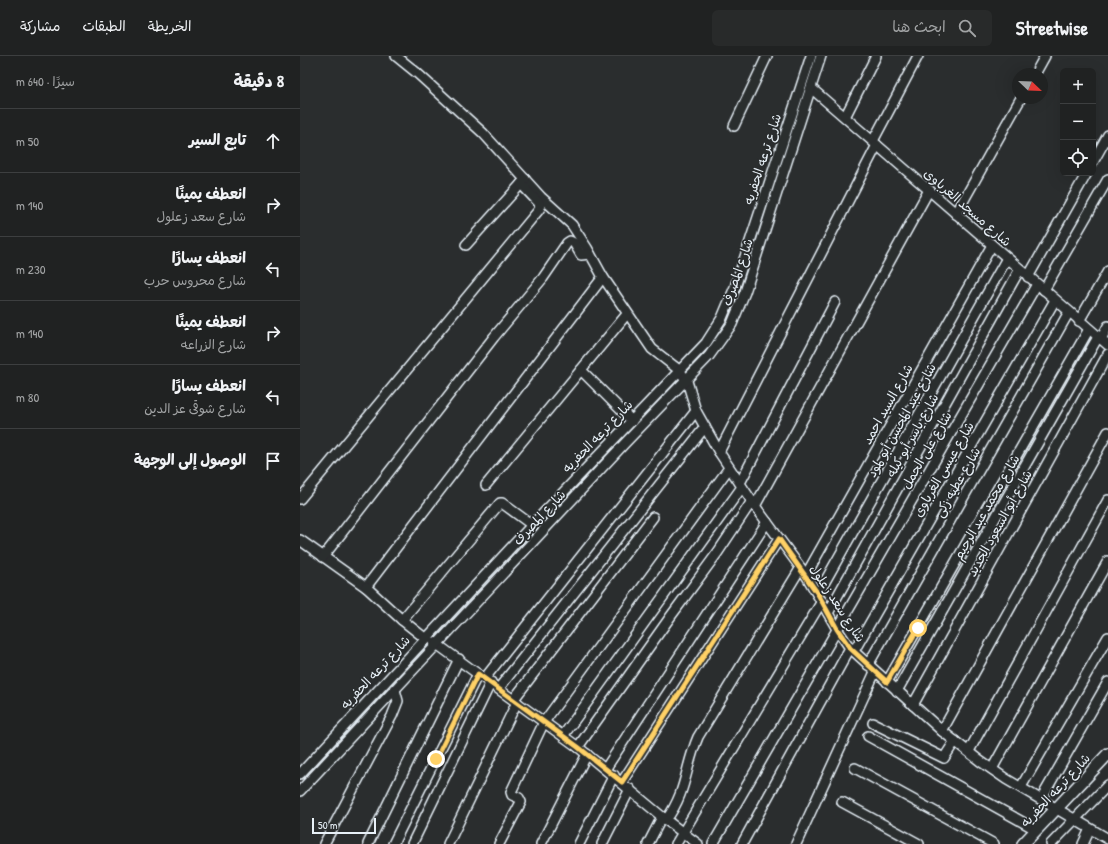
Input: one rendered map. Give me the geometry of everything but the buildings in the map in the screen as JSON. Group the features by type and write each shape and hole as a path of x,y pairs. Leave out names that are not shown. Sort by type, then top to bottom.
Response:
{"street":[{"path":"300,499 540,208 539,203 523,181 482,133 417,73 396,56"},
{"path":"734,126 767,56"},
{"name":"شارع ترعه الحفريه","path":"300,774 532,525 706,343 730,301 811,56"},
{"name":"شارع المصرف","path":"300,791 438,645 625,443 687,381 722,340 738,310 821,56"},
{"path":"845,117 876,56"},
{"path":"719,452 918,56"},
{"path":"1038,68 1045,56"},
{"name":"شارع مسجد الغرباوى","path":"811,88 1102,340"},
{"path":"956,214 1018,104"},
{"path":"1096,157 1108,135"},
{"path":"1028,277 1085,176"},
{"name":"شارع على الجمل","path":"714,844 837,629 1040,287 1108,179"},
{"path":"466,245 523,181"},
{"name":"شارع سعد زعلول","path":"523,181 572,225 603,277 652,349 679,370 687,381 696,411 719,452 820,597 837,629 852,649 942,731 969,752 992,769 1058,808 1090,829 1102,839"},
{"path":"578,747 671,616 754,503 929,190"},
{"path":"323,556 489,343 543,278 567,243 570,241 574,242 581,255 590,254"},
{"name":"شارع السيد احمد","path":"648,844 664,818 681,795 691,756 698,737 803,572 992,245"},
{"name":"شارع عبد المحسن أبو لمود","path":"676,844 820,597 1007,258"},
{"name":"شارع ياسر أبو كيله","path":"828,613 1020,270"},
{"path":"1079,321 1108,271"},
{"path":"366,587 603,277"},
{"name":"شارع عيسى الغرباوى","path":"742,844 852,649 1055,300"},
{"path":"563,736 741,485 835,302"},
{"name":"شارع عطيه زكى","path":"796,844 872,668 1069,312"},
{"path":"486,485 628,314"},
{"name":"شارع محمد عبد الرحيم","path":"897,691 1102,340 1108,326"},
{"path":"887,682 1089,329"},
{"name":"شارع أبو السعود الجديد","path":"913,705 1108,354"},
{"path":"581,370 632,421"},
{"path":"393,844 485,678 696,411"},
{"path":"499,688 705,427"},
{"path":"942,731 1108,432"},
{"path":"499,844 520,802 519,798 512,795 511,792 544,722 729,468"},
{"path":"969,752 1108,500"},
{"path":"402,620 500,503 532,525"},
{"path":"448,844 516,700 653,517"},
{"path":"606,768 767,522"},
{"path":"622,782 779,539"},
{"path":"300,540 366,587 402,620 426,638 516,700 606,768 682,833 698,844"},
{"path":"992,769 1108,561"},
{"path":"1021,787 1108,637"},
{"path":"368,844 459,660"},
{"path":"412,844 485,678"},
{"path":"1041,799 1108,682"},
{"path":"324,844 392,716 398,701 395,690"},
{"path":"873,723 944,758 955,741"},
{"path":"868,736 1037,830"},
{"path":"541,844 586,754"},
{"name":"شارع ترعه الحفريه","path":"1023,844 1108,754"},
{"path":"855,768 994,844"},
{"path":"579,844 614,776"},
{"path":"1051,844 1108,785"},
{"path":"602,844 630,789"},
{"path":"842,802 918,844"},
{"path":"1083,844 1090,829"}],"route":[{"path":"436,759 478,674 606,768 622,782 779,539 818,594 837,629 850,648 887,682 918,628"}]}
